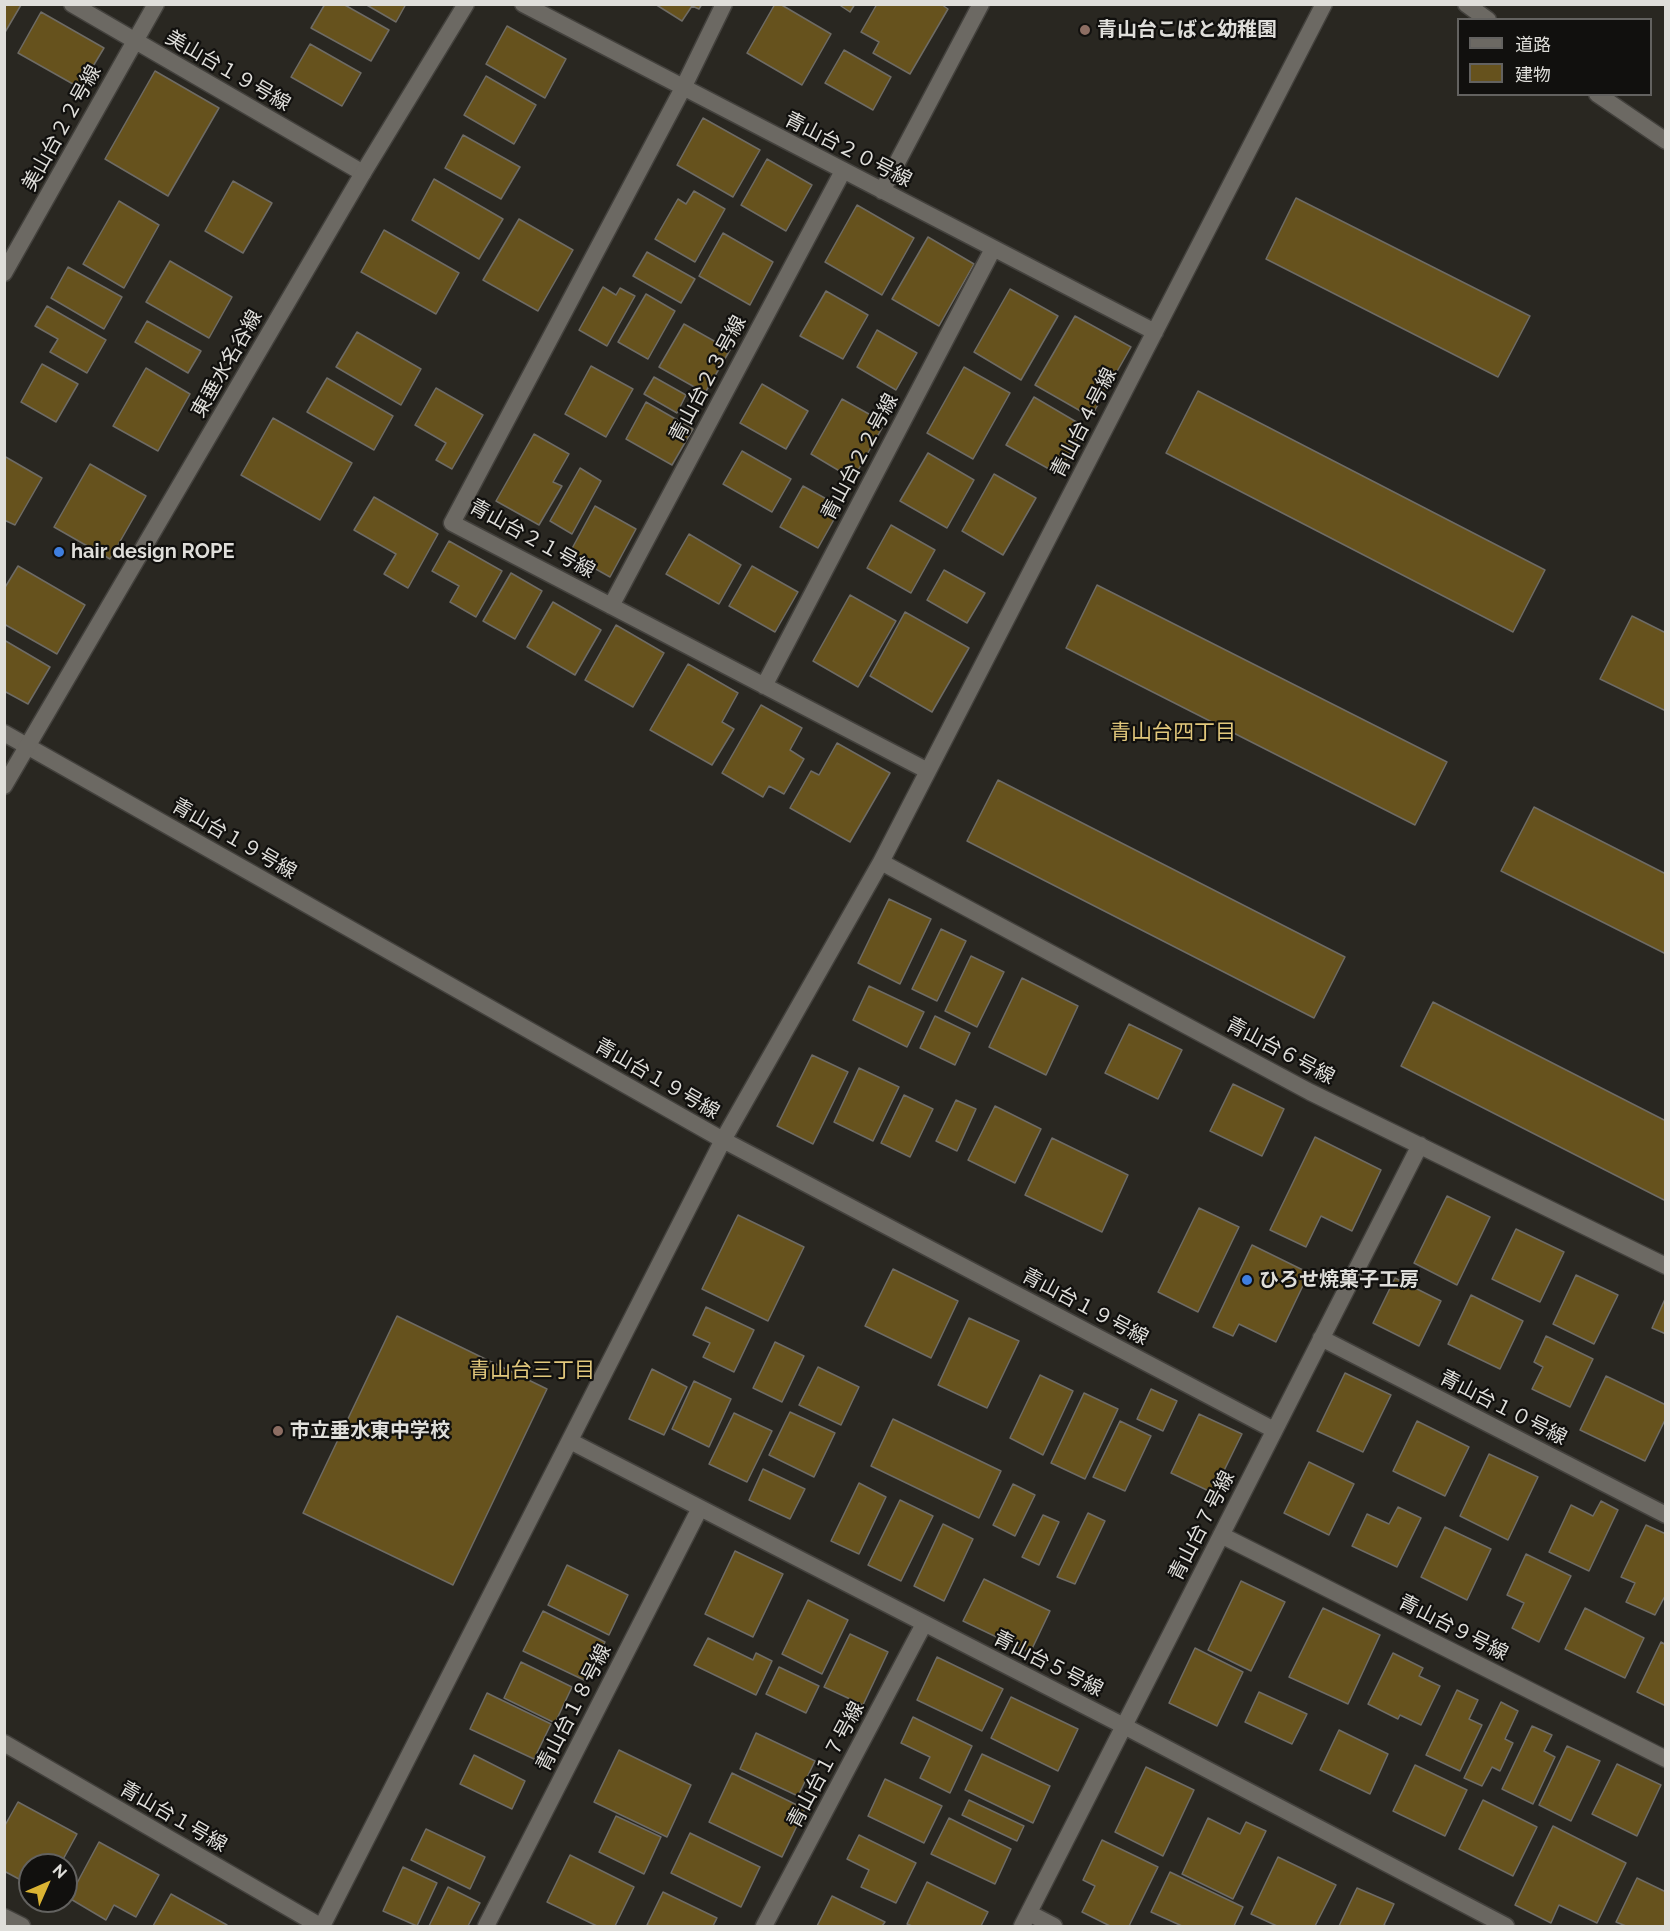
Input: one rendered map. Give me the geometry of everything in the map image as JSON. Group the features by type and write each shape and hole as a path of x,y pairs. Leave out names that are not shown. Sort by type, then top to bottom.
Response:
{"street":[{"name":"美山台１９号線","path":"72,4 363,173"},
{"name":"美山台２２号線","path":"4,273 156,4"},
{"name":"東垂水名谷線","path":"4,786 363,173 466,4"},
{"name":"青山台２０号線","path":"523,4 1155,332"},
{"path":"683,88 724,4"},
{"path":"882,192 981,4"},
{"name":"青山台４号線","path":"321,1926 723,1140 881,861 1324,4"},
{"path":"1466,4 1485,18"},
{"name":"青山台２１号線","path":"683,88 452,523 928,771"},
{"path":"1600,96 1665,141"},
{"name":"青山台２３号線","path":"611,606 843,171"},
{"name":"青山台２２号線","path":"764,686 993,249"},
{"name":"青山台１９号線","path":"4,733 723,1140 1274,1430"},
{"name":"青山台６号線","path":"881,861 1311,1092 1665,1266"},
{"name":"青山台７号線","path":"1026,1920 1420,1145"},
{"name":"青山台１０号線","path":"1321,1338 1665,1515"},
{"name":"青山台５号線","path":"570,1441 1124,1726 1506,1926"},
{"name":"青山台１８号線","path":"486,1926 700,1508"},
{"name":"青山台９号線","path":"1221,1535 1665,1759"},
{"name":"青山台１７号線","path":"764,1926 924,1624"},
{"name":"青山台１号線","path":"4,1743 321,1926"},
{"path":"4,1917 22,1926"},
{"path":"1026,1920 1054,1926"}],"building":[{"path":"4,4 21,5 4,34"},
{"path":"325,4 343,4 389,30 371,61 311,28"},
{"path":"365,4 406,4 396,22"},
{"path":"655,4 702,4 699,9 692,6 682,21"},
{"path":"775,4 780,4 831,34 802,85 747,53"},
{"path":"838,4 855,4 850,12"},
{"path":"877,4 941,4 948,9 910,74 873,53 879,42 861,32"},
{"path":"41,12 104,48 80,88 18,53"},
{"path":"507,26 566,59 545,98 486,64"},
{"path":"310,44 361,73 342,106 291,77"},
{"path":"844,50 891,77 873,110 825,83"},
{"path":"155,71 219,108 168,196 105,159"},
{"path":"486,76 536,105 514,144 464,115"},
{"path":"703,118 760,150 733,197 677,165"},
{"path":"463,135 520,167 501,199 445,168"},
{"path":"767,159 812,185 786,231 741,205"},
{"path":"434,179 503,219 479,259 412,220"},
{"path":"233,181 272,203 243,253 205,231"},
{"path":"694,191 725,209 695,262 655,239 678,199 686,204"},
{"path":"1296,198 1530,316 1498,377 1266,259"},
{"path":"119,201 159,225 124,288 83,264"},
{"path":"857,205 914,238 882,295 825,262"},
{"path":"519,219 573,250 538,311 483,280"},
{"path":"384,230 459,273 436,314 361,272"},
{"path":"723,233 773,262 750,305 699,276"},
{"path":"928,237 974,264 939,326 892,299"},
{"path":"647,252 695,279 681,303 633,276"},
{"path":"170,261 232,297 209,338 146,302"},
{"path":"68,267 122,297 104,329 51,298"},
{"path":"603,287 616,295 620,288 635,296 607,346 579,330"},
{"path":"1010,289 1058,316 1021,380 974,352"},
{"path":"826,291 868,315 843,359 800,336"},
{"path":"646,294 675,311 648,359 618,342"},
{"path":"47,306 106,340 87,373 50,352 58,339 35,326"},
{"path":"1075,316 1131,347 1091,417 1035,385"},
{"path":"147,321 201,351 188,373 135,342"},
{"path":"684,324 730,350 705,393 659,367"},
{"path":"877,330 917,353 896,390 857,367"},
{"path":"357,332 421,369 401,405 336,367"},
{"path":"42,364 78,384 56,422 21,402"},
{"path":"591,366 633,389 606,437 565,414"},
{"path":"964,367 1010,393 973,459 927,433"},
{"path":"146,368 190,394 158,451 113,426"},
{"path":"654,377 686,395 677,413 644,394"},
{"path":"327,378 393,416 374,450 307,412"},
{"path":"762,384 808,411 786,449 740,423"},
{"path":"436,388 483,415 452,469 436,460 446,443 415,425"},
{"path":"1198,391 1545,570 1513,632 1166,453"},
{"path":"1034,397 1085,427 1058,474 1006,445"},
{"path":"842,399 885,423 853,479 811,454"},
{"path":"646,402 693,429 672,465 626,439"},
{"path":"273,418 352,463 320,520 241,475"},
{"path":"534,434 569,454 553,482 562,486 539,525 496,501"},
{"path":"742,451 791,479 772,512 723,484"},
{"path":"928,453 974,480 947,528 900,501"},
{"path":"4,456 42,478 15,525 4,520"},
{"path":"90,464 146,496 110,559 54,527"},
{"path":"580,468 601,481 572,534 550,521"},
{"path":"994,474 1036,498 1003,555 962,531"},
{"path":"803,486 841,507 818,548 780,527"},
{"path":"374,497 438,534 408,588 384,574 396,554 354,530"},
{"path":"595,506 636,529 610,577 569,554"},
{"path":"891,525 935,550 911,593 867,568"},
{"path":"689,534 741,565 719,604 666,574"},
{"path":"449,541 502,571 476,617 450,602 459,586 432,571"},
{"path":"18,566 85,605 57,654 4,624 4,589"},
{"path":"752,566 798,592 775,632 729,606"},
{"path":"944,570 985,593 967,623 927,600"},
{"path":"511,573 542,591 515,639 483,621"},
{"path":"1097,585 1447,762 1415,825 1066,648"},
{"path":"850,595 896,621 858,687 813,661"},
{"path":"553,602 601,630 575,675 527,647"},
{"path":"905,612 969,648 932,712 870,676"},
{"path":"1632,616 1666,633 1666,711 1600,679"},
{"path":"616,625 664,653 633,707 585,680"},
{"path":"4,640 50,667 28,704 4,691"},
{"path":"688,664 738,693 722,722 734,729 712,765 650,730"},
{"path":"761,705 802,728 790,750 804,759 784,794 769,786 763,797 722,773"},
{"path":"837,743 890,773 850,842 790,808 811,771 819,775"},
{"path":"998,780 1345,957 1314,1018 967,841"},
{"path":"1534,807 1666,874 1666,954 1501,871"},
{"path":"889,899 931,919 900,984 858,963"},
{"path":"941,929 966,941 937,1001 912,989"},
{"path":"971,956 1004,972 977,1027 945,1011"},
{"path":"1022,978 1078,1006 1046,1075 989,1047"},
{"path":"869,986 924,1012 907,1047 853,1020"},
{"path":"1433,1002 1666,1121 1666,1201 1401,1066"},
{"path":"935,1016 970,1033 955,1065 920,1048"},
{"path":"1129,1024 1182,1050 1158,1099 1105,1073"},
{"path":"812,1055 848,1072 813,1144 777,1126"},
{"path":"859,1068 899,1087 873,1141 834,1122"},
{"path":"1233,1084 1284,1109 1262,1156 1210,1131"},
{"path":"904,1095 933,1109 910,1157 881,1143"},
{"path":"956,1100 976,1109 957,1151 936,1141"},
{"path":"995,1106 1041,1129 1015,1183 968,1160"},
{"path":"1315,1137 1381,1170 1352,1231 1321,1216 1306,1247 1270,1230"},
{"path":"1052,1138 1128,1175 1102,1232 1025,1195"},
{"path":"1447,1196 1490,1217 1457,1285 1414,1263"},
{"path":"1199,1208 1239,1227 1198,1312 1158,1292"},
{"path":"738,1215 804,1247 768,1321 702,1289"},
{"path":"1516,1229 1564,1252 1540,1302 1492,1279"},
{"path":"1252,1245 1309,1273 1276,1342 1239,1324 1233,1336 1213,1327"},
{"path":"893,1269 958,1301 931,1358 865,1326"},
{"path":"1576,1275 1618,1295 1594,1344 1553,1324"},
{"path":"1395,1278 1441,1301 1419,1346 1373,1323"},
{"path":"1471,1295 1523,1321 1500,1369 1448,1344"},
{"path":"1666,1299 1666,1334 1652,1328"},
{"path":"706,1307 754,1330 734,1372 703,1357 710,1343 693,1335"},
{"path":"397,1316 547,1389 453,1585 303,1513"},
{"path":"969,1318 1019,1341 987,1408 938,1385"},
{"path":"1546,1336 1593,1359 1570,1407 1532,1389 1543,1367 1534,1362"},
{"path":"775,1342 804,1356 782,1402 753,1388"},
{"path":"818,1367 859,1387 841,1425 799,1405"},
{"path":"652,1369 687,1387 664,1435 629,1419"},
{"path":"1345,1373 1391,1395 1363,1452 1317,1431"},
{"path":"1040,1375 1073,1391 1043,1455 1010,1438"},
{"path":"1606,1376 1666,1405 1666,1418 1645,1461 1580,1430"},
{"path":"694,1381 731,1399 709,1447 672,1429"},
{"path":"1151,1389 1177,1401 1163,1431 1137,1419"},
{"path":"1084,1393 1118,1409 1085,1479 1051,1463"},
{"path":"790,1412 835,1433 814,1477 769,1455"},
{"path":"734,1413 772,1431 747,1482 709,1464"},
{"path":"1199,1414 1242,1434 1213,1493 1171,1473"},
{"path":"893,1419 1001,1471 979,1518 871,1466"},
{"path":"1120,1421 1151,1436 1125,1491 1093,1477"},
{"path":"1417,1421 1469,1447 1445,1496 1393,1471"},
{"path":"1489,1454 1538,1477 1508,1540 1460,1516"},
{"path":"1309,1462 1354,1484 1329,1535 1284,1513"},
{"path":"763,1469 805,1489 790,1519 749,1500"},
{"path":"859,1483 886,1497 859,1554 831,1541"},
{"path":"1013,1484 1035,1495 1015,1536 993,1525"},
{"path":"900,1500 933,1516 901,1581 868,1565"},
{"path":"1601,1501 1618,1510 1589,1571 1549,1552 1571,1505 1593,1516"},
{"path":"1398,1507 1421,1518 1397,1567 1352,1546 1367,1514 1389,1524"},
{"path":"1088,1513 1105,1521 1075,1584 1057,1577"},
{"path":"1043,1515 1059,1522 1039,1565 1022,1557"},
{"path":"943,1524 973,1539 944,1601 914,1586"},
{"path":"1646,1525 1666,1534 1666,1594 1655,1615 1626,1602 1635,1583 1621,1577"},
{"path":"1445,1527 1491,1549 1467,1600 1421,1577"},
{"path":"735,1551 783,1574 753,1637 705,1614"},
{"path":"1526,1554 1571,1576 1539,1642 1512,1628 1524,1603 1507,1595"},
{"path":"567,1565 628,1595 609,1635 548,1605"},
{"path":"984,1579 1050,1611 1030,1653 963,1621"},
{"path":"1241,1581 1285,1602 1251,1671 1208,1650"},
{"path":"808,1600 848,1620 822,1674 782,1654"},
{"path":"1323,1608 1380,1635 1348,1704 1289,1677"},
{"path":"1585,1608 1644,1638 1625,1678 1565,1649"},
{"path":"543,1611 605,1642 586,1681 523,1651"},
{"path":"850,1634 888,1652 863,1705 824,1687"},
{"path":"708,1638 753,1660 756,1653 772,1661 756,1695 694,1665"},
{"path":"1661,1642 1666,1645 1666,1706 1637,1692"},
{"path":"1195,1648 1243,1672 1217,1726 1169,1703"},
{"path":"1393,1653 1423,1668 1419,1676 1440,1686 1421,1725 1400,1715 1398,1719 1368,1704"},
{"path":"937,1657 1003,1689 982,1731 917,1700"},
{"path":"521,1662 572,1687 555,1723 504,1698"},
{"path":"779,1667 819,1686 806,1713 766,1694"},
{"path":"1457,1690 1478,1700 1469,1719 1482,1725 1460,1771 1426,1755"},
{"path":"1259,1692 1307,1714 1292,1744 1245,1722"},
{"path":"487,1693 551,1724 534,1759 470,1729"},
{"path":"1011,1697 1078,1729 1058,1771 991,1738"},
{"path":"1501,1702 1518,1711 1505,1739 1513,1743 1500,1771 1492,1767 1482,1786 1464,1778"},
{"path":"913,1717 972,1746 950,1793 920,1778 930,1757 901,1743"},
{"path":"1532,1726 1552,1735 1544,1751 1555,1757 1533,1804 1502,1789"},
{"path":"1339,1730 1388,1754 1370,1794 1320,1770"},
{"path":"756,1733 815,1761 798,1796 740,1769"},
{"path":"1567,1746 1600,1761 1571,1821 1539,1805"},
{"path":"619,1750 691,1785 667,1837 594,1802"},
{"path":"982,1754 1050,1786 1033,1823 965,1790"},
{"path":"474,1755 525,1781 512,1809 460,1784"},
{"path":"1617,1764 1661,1785 1637,1836 1592,1814"},
{"path":"1415,1765 1467,1790 1445,1836 1393,1811"},
{"path":"1146,1767 1194,1790 1163,1856 1115,1832"},
{"path":"732,1773 805,1809 782,1857 709,1822"},
{"path":"885,1779 942,1806 924,1843 868,1816"},
{"path":"969,1800 1024,1826 1017,1841 962,1815"},
{"path":"1483,1800 1537,1827 1513,1876 1459,1849"},
{"path":"18,1802 77,1834 67,1853 18,1853 18,1879 4,1871 4,1827"},
{"path":"616,1816 661,1837 644,1874 599,1852"},
{"path":"949,1818 1011,1849 995,1884 931,1854"},
{"path":"1208,1818 1240,1834 1246,1822 1266,1831 1233,1899 1182,1874"},
{"path":"1553,1826 1626,1863 1597,1923 1559,1905 1551,1923 1515,1905"},
{"path":"426,1829 485,1857 470,1889 411,1860"},
{"path":"690,1833 760,1867 741,1907 671,1873"},
{"path":"859,1835 916,1863 896,1903 861,1887 869,1870 847,1859"},
{"path":"1102,1840 1158,1867 1129,1926 1110,1926 1082,1912 1095,1886 1083,1880"},
{"path":"99,1842 159,1875 136,1917 114,1905 106,1920 78,1903 78,1881"},
{"path":"570,1855 634,1887 615,1926 597,1926 547,1902"},
{"path":"1278,1857 1336,1885 1315,1926 1277,1926 1251,1914"},
{"path":"403,1867 437,1883 417,1926 383,1911"},
{"path":"1170,1872 1243,1907 1234,1926 1182,1926 1151,1912"},
{"path":"1637,1878 1666,1892 1666,1926 1626,1926 1616,1922"},
{"path":"927,1882 988,1912 981,1926 912,1926 907,1924"},
{"path":"448,1887 480,1903 468,1926 429,1926"},
{"path":"1357,1888 1394,1904 1384,1925 1387,1926 1339,1926"},
{"path":"663,1892 717,1918 713,1926 647,1925"},
{"path":"171,1894 227,1925 153,1926"},
{"path":"832,1896 885,1922 882,1926 817,1926"}],"place":[{"name":"青山台こばと幼稚園","path":"1085,30"},
{"name":"hair design ROPE","path":"59,552"},
{"name":"ひろせ焼菓子工房","path":"1247,1280"},
{"name":"市立垂水東中学校","path":"278,1431"}],"district":[{"name":"青山台四丁目","path":"1173,733"},
{"name":"青山台三丁目","path":"532,1371"}]}
